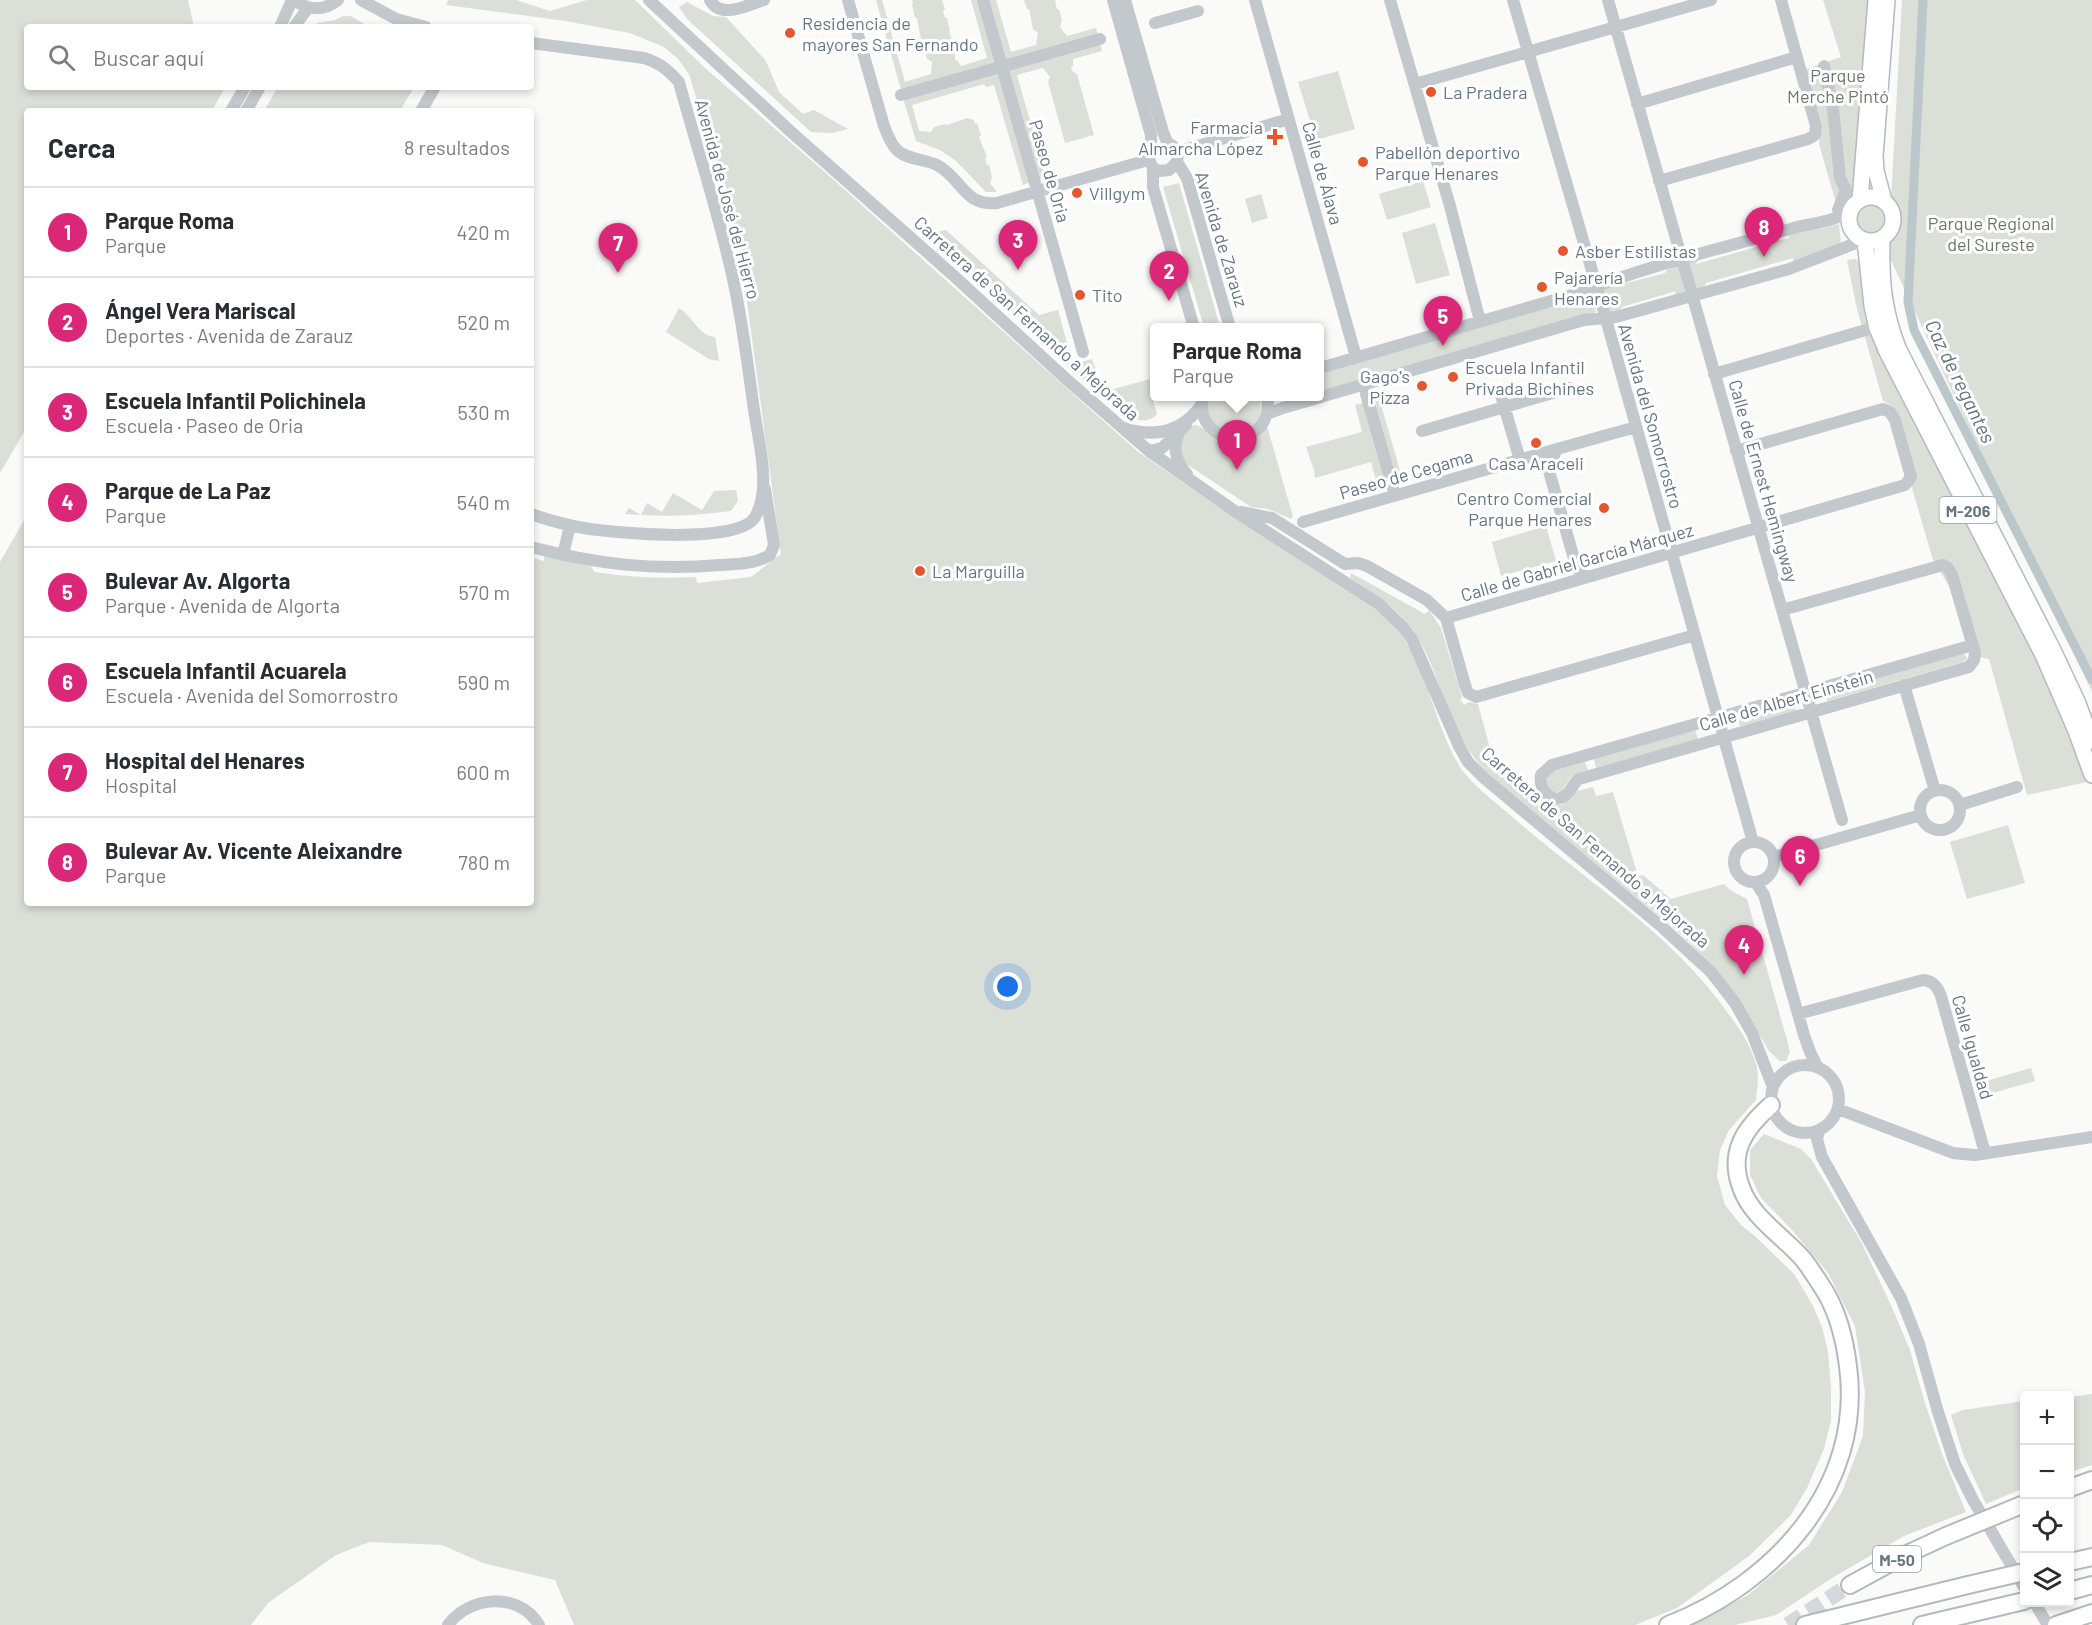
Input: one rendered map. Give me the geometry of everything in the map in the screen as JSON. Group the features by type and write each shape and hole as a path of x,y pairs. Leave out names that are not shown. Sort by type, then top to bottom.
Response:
{"highway":[{"path":"1668,1625 1722,1598 1767,1567 1797,1535 1819,1504 1831,1482 1846,1436 1850,1410 1850,1379 1845,1348 1827,1294 1803,1259 1748,1203 1736,1170 1737,1152 1744,1134 1757,1117 1771,1105"},
{"path":"2074,1487 2092,1480"},
{"name":"M-50","path":"1850,1585 1905,1555 2020,1506"},
{"path":"2074,1561 2092,1557"},
{"path":"1805,1625 2020,1573"},
{"path":"2074,1590 2092,1586"},
{"path":"1922,1625 2020,1602"},
{"path":"2056,1625 2092,1613"}],"main road":[{"name":"M-206","path":"1875,0 1849,219 1850,228 1864,240 1877,328 1886,350 2043,655 2076,731 2092,775"},
{"name":"M-206","path":"1887,0 1875,156 1876,171 1884,201 1889,205 1893,217 1890,230 1882,238 1883,300 1889,326 1898,348 2053,650 2077,701 2092,741"},
{"path":"1849,206 1869,196 1884,201"},
{"path":"1864,240 1873,241 1882,238"}],"street":[{"path":"281,24 293,0 308,8 323,8 338,0"},
{"path":"361,0 396,19 415,24"},
{"name":"Carretera de San Fernando a Mejorada","path":"650,0 790,131 1120,427 1199,486 1379,604 1392,615 1403,627 1419,653 1468,762 1492,785 1693,954 1722,985 1772,1064 1790,1069"},
{"path":"711,1 718,9 726,11 764,0"},
{"path":"848,0 887,132 896,150 908,157 935,164 943,169 968,195 979,202 997,203 1150,164"},
{"name":"Paseo de Oria","path":"983,0 1083,352"},
{"path":"1113,0 1149,126 1151,146 1148,153 1153,187 1193,323"},
{"name":"Avenida de Zarauz","path":"1125,0 1167,142 1173,146 1187,178 1229,323"},
{"name":"Calle de Álava","path":"1255,0 1356,357"},
{"path":"1390,0 1480,321"},
{"name":"Avenida del Somorrostro","path":"1513,0 1753,842"},
{"name":"Calle de Ernest Hemingway","path":"1608,0 1842,820"},
{"path":"1415,84 1711,0"},
{"path":"1324,367 1596,286 1606,281 1839,217 1849,206 1846,190 1835,180 1824,127 1797,57 1781,0"},
{"path":"296,24 308,8"},
{"path":"1155,23 1198,11"},
{"path":"901,95 1100,39"},
{"name":"Avenida de José del Hierro","path":"534,43 644,58 657,62 679,82 734,284 774,545 772,552 764,559"},
{"path":"1637,104 1797,57"},
{"path":"1659,181 1808,139 1815,135 1824,127 1831,101 1824,66"},
{"path":"233,108 243,90"},
{"path":"248,108 258,90"},
{"path":"423,108 433,90"},
{"path":"1813,92 1822,90 1831,101"},
{"path":"1818,109 1831,101"},
{"path":"1177,157 1289,120"},
{"path":"1151,146 1159,142 1167,142"},
{"name":"Avenida de Zarauz","path":"1150,164 1159,171 1166,171 1172,168 1177,157"},
{"path":"1324,396 1584,320 1605,319 1789,269 1864,240"},
{"path":"1843,249 1857,253 1869,264"},
{"path":"1714,374 1866,330"},
{"path":"1422,431 1570,388"},
{"path":"1500,392 1520,460"},
{"path":"1366,394 1395,495"},
{"path":"1149,450 1162,448 1192,416 1201,401"},
{"path":"1202,401 1205,420 1219,434 1238,438 1257,430 1267,414 1267,401"},
{"path":"1267,414 1306,401"},
{"name":"Calle de Gabriel García Márquez","path":"1231,508 1272,518 1345,564 1358,563 1367,566 1426,600 1446,618 1759,529 1905,485 1910,480 1911,473 1895,420 1890,412 1883,409 1736,451"},
{"path":"1120,427 1152,434 1179,428 1193,421 1205,420"},
{"name":"Paseo de Cegama","path":"1303,522 1636,427"},
{"path":"1179,428 1175,446 1177,458 1183,469 1199,486"},
{"path":"1557,449 1550,464 1550,471 1575,562 1579,571 1587,577"},
{"path":"748,526 759,510 763,479"},
{"path":"534,515 570,525 642,535 690,534 756,526 766,532 768,550 764,559 686,568 639,567 606,563 534,548"},
{"path":"563,555 570,525"},
{"path":"1782,610 1943,565 1950,572 1972,645"},
{"path":"1446,618 1468,693 1476,697 1695,635"},
{"name":"Calle de Albert Einstein","path":"1972,645 1974,660 1969,667 1904,685 1579,779 1562,798 1550,797 1545,794 1540,785 1543,772 1552,765 1972,645"},
{"path":"1904,685 1935,790"},
{"path":"1960,805 2017,787"},
{"path":"1935,790 1952,794 1960,805 1958,820 1948,829 1936,829 1923,821 1921,815 1923,800 1935,790"},
{"path":"1774,857 1921,815"},
{"path":"1753,842 1766,846 1774,857 1773,871 1760,881 1741,878 1737,874 1734,857 1741,847 1753,842"},
{"path":"1760,881 1804,1035 1818,1068"},
{"name":"Calle Igualdad","path":"1798,1014 1923,980 1930,981 1937,986 1985,1153"},
{"name":"Carretera de San Fernando a Mejorada","path":"1752,1033 1773,1087"},
{"path":"1790,1069 1805,1065 1818,1068 1829,1075 1836,1085 1839,1096 1838,1109 1827,1126 1819,1131 1801,1133 1792,1131 1780,1123 1771,1105 1773,1087 1801,1053 1804,1035"},
{"path":"1838,1109 1953,1153 1975,1155 2091,1136"},
{"path":"1819,1131 1817,1139 1822,1157"},
{"path":"1801,1133 1822,1157 1900,1298 1919,1344 1955,1464 1973,1500 2020,1579"},
{"path":"448,1625 454,1616 470,1605 488,1600 506,1602 523,1609 539,1625"},
{"path":"2037,1607 2048,1625"}],"green space":[{"path":"0,0 188,0 193,24 24,24 24,90 223,90 214,108 24,108 24,432 0,473"},
{"path":"448,0 516,0 550,11 587,0 635,0 705,68 1137,451 1217,506 1365,600 1387,619 1399,631 1409,647 1451,750 1469,779 1537,838 1652,931 1704,983 1745,1038 1758,1072 1756,1100 1729,1130 1720,1150 1717,1176 1725,1205 1741,1225 1795,1275 1813,1306 1822,1327 1828,1351 1831,1389 1831,1421 1824,1449 1807,1488 1791,1515 1749,1556 1677,1608 1635,1625 574,1625 555,1580 483,1563 442,1545 369,1542 336,1555 268,1603 251,1625 0,1625 0,562 24,520 24,906 534,906 534,558 544,561 544,556 591,566 594,572 607,574 658,578 696,577 697,583 751,577 781,554 743,272 734,223 689,74 678,59 664,47 630,33 565,21 446,5"},
{"path":"876,0 882,0 905,82 931,74 932,62 927,59 912,0 942,0 945,9 943,11 956,51 955,60 961,66 987,58 971,0 981,0 999,64 901,90"},
{"path":"986,0 996,0 1011,52 1036,45 1038,33 1033,29 1029,9 1024,0 1056,0 1062,21 1060,27 1067,36 1096,28 1098,36 1006,63"},
{"name":"Parque Merche Pintó","path":"1823,0 1869,0 1853,196 1846,206 1838,210 1819,144 1822,124 1806,69 1841,57"},
{"name":"Parque Regional del Sureste","path":"1902,0 2092,0 2092,692 1888,254"},
{"path":"687,2 713,16 726,17 766,61 779,92 803,114 814,110 848,129 832,133 811,132 687,19 679,7"},
{"path":"343,16 351,16 364,24 316,24"},
{"path":"1100,44 1102,51 1073,59 1071,67 1072,71 1077,74 1094,135 1065,143 1048,82 1050,77 1043,68 1017,75 1046,177 1037,180 1007,68"},
{"path":"999,70 1031,182 1023,185 994,85 986,87 984,84 912,105 919,131 931,132 934,127 967,118 977,123 981,136 979,137 992,177 990,183 997,192 986,192 956,161 940,150 916,141 903,98"},
{"path":"1338,71 1355,129 1316,140 1298,82"},
{"path":"276,90 412,90 402,108 266,108"},
{"path":"1423,181 1431,207 1387,220 1379,194"},
{"path":"1179,183 1219,323 1203,323 1163,187"},
{"path":"1261,194 1268,218 1252,223 1245,199"},
{"path":"1872,204 1884,208 1888,220 1884,232 1872,236 1860,232 1856,220 1860,208"},
{"path":"1435,223 1450,275 1416,284 1402,233"},
{"path":"1839,224 1841,244 1793,264 1793,258 1706,283 1703,290 1694,287 1689,263 1700,257 1696,264 1788,238 1792,231 1821,229"},
{"path":"946,230 1039,315 1058,310 1071,358 1077,363 1092,359 1100,384 1104,389 1113,389 1150,379 1150,401 1153,401 1157,414 1151,419 1139,420 1116,409 1104,400 1008,308 925,235"},
{"path":"1856,259 1862,268 1882,357 2041,668 2066,724 2087,782 2027,795 1989,659 1971,655 1951,589 1933,560 1912,488 1904,472 1889,420 1897,414 1892,406 1883,401 1857,309 1847,260"},
{"path":"1669,265 1678,265 1685,293 1673,299 1676,291 1622,307 1618,314 1614,315 1609,311 1603,289 1665,273"},
{"path":"1590,295 1595,303 1595,313 1324,392 1324,369"},
{"path":"679,308 700,330 715,337 719,361 709,359 666,332"},
{"path":"1379,398 1403,481 1378,488 1371,462 1315,478 1306,447 1362,432 1355,405"},
{"path":"1208,401 1259,401 1260,412 1256,423 1235,432 1223,430 1214,424 1208,413"},
{"path":"1194,425 1217,438 1267,426 1293,517 1291,519 1268,509 1251,507 1188,465 1182,459 1179,438"},
{"path":"736,490 738,501 731,511 678,516 652,516 625,514 629,508 641,515 647,503 662,512 673,493 702,510 714,491"},
{"path":"1546,526 1556,561 1501,576 1492,542"},
{"path":"1351,573 1425,614 1429,610 1441,628 1462,697 1460,700 1465,705 1468,702 1478,704 1491,752 1543,802 1562,805 1577,791 1593,787 1596,796 1613,792 1638,876 1643,875 1671,899 1724,884 1747,899 1790,1052 1786,1061 1780,1061 1769,1051 1717,970 1675,929 1493,779 1484,769 1463,741 1427,655 1413,630 1392,607 1350,578"},
{"path":"1961,654 1967,658 1964,662 1827,701 1825,693"},
{"path":"1793,702 1796,711 1740,726 1738,718"},
{"path":"1695,730 1698,739 1596,768 1594,759"},
{"path":"1585,762 1588,770 1573,776 1559,792 1551,792 1545,779 1549,772"},
{"path":"2008,825 2025,883 1967,899 1950,842"},
{"path":"2031,1068 2035,1081 1982,1096 1979,1083"},
{"path":"1764,1134 1801,1149 1811,1159 1861,1242 1910,1350 1942,1454 1966,1512 1904,1536 1832,1578 1776,1615 1735,1625 1691,1625 1748,1595 1809,1545 1842,1492 1863,1436 1865,1392 1855,1326 1828,1273 1793,1231 1761,1198 1750,1175 1750,1150"},
{"path":"2092,1394 2092,1465 2074,1471 2074,1445 2074,1396"},
{"path":"2020,1402 2020,1490 1986,1504 1963,1454 1951,1415 1963,1410"}],"waterway":[{"name":"Caz de regantes","path":"1923,0 1908,302 1914,330 2092,680"}],"tunnel":[{"path":"1788,1625 1850,1585"}],"place":[{"name":"Residencia de mayores San Fernando","path":"790,33"},
{"name":"La Pradera","path":"1431,92"},
{"name":"Farmacia Almarcha López","path":"1275,137"},
{"name":"Pabellón deportivo Parque Henares","path":"1363,162"},
{"name":"Villgym","path":"1077,193"},
{"name":"Asber Estilistas","path":"1563,251"},
{"name":"Bulevar Av. Vicente Aleixandre","path":"1764,257"},
{"name":"Escuela Infantil Polichinela","path":"1018,270"},
{"name":"Hospital del Henares","path":"618,273"},
{"name":"Pajarería Henares","path":"1542,287"},
{"name":"Tito","path":"1080,295"},
{"name":"Ángel Vera Mariscal","path":"1169,301"},
{"name":"Bulevar Av. Algorta","path":"1443,346"},
{"name":"Escuela Infantil Privada Bichines","path":"1453,377"},
{"name":"Gago's Pizza","path":"1422,386"},
{"name":"Casa Araceli","path":"1536,443"},
{"name":"Parque Roma","path":"1237,470"},
{"name":"Centro Comercial Parque Henares","path":"1604,508"},
{"name":"La Marguilla","path":"920,571"},
{"name":"Escuela Infantil Acuarela","path":"1800,886"},
{"name":"Parque de La Paz","path":"1744,975"}]}
